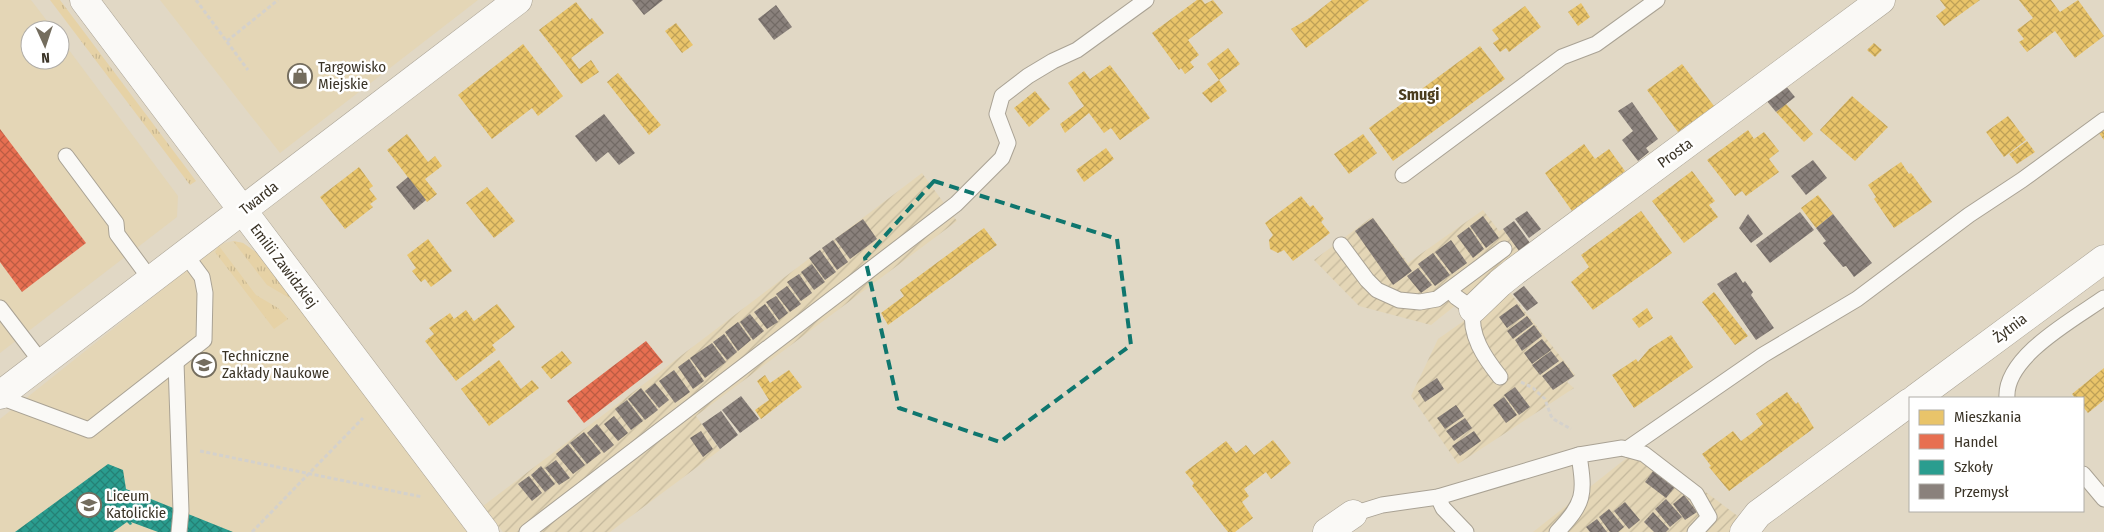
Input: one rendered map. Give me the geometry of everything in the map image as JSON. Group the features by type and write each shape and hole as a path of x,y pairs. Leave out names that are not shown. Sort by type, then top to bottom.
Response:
{"street":[{"name":"Emilii Zawidzkiej","path":"84,0 485,532"},
{"name":"Twarda","path":"0,396 518,0"},
{"name":"Prosta","path":"1473,309 1515,271 1881,0"},
{"name":"Żytnia","path":"1917,397 2104,259"},
{"path":"1744,532 1758,514 1909,403"},
{"path":"1327,532 1353,514"}],"lane":[{"path":"527,532 956,204 1002,158 1006,150 1008,143 997,114 1002,96 1028,76 1053,61 1077,50 1146,0"},
{"path":"1403,175 1562,57 1596,44 1656,0"},
{"path":"1627,449 1763,355 1857,299 1969,215 2022,180 2104,120"},
{"path":"66,156 116,224 117,234 150,280"},
{"path":"1341,245 1367,280 1377,290 1384,295 1399,300 1420,302 1437,299 1504,249"},
{"path":"0,396 89,430 204,340 205,293 202,277 185,254"},
{"path":"1450,290 1473,309 1471,321 1477,343 1500,377"},
{"path":"2007,397 2007,387 2016,368 2030,350 2104,298"},
{"path":"0,308 42,363"},
{"path":"176,362 181,511 179,532"},
{"path":"1353,514 1382,505 1438,498 1579,455 1622,448 1644,454 1696,494 1709,516 1695,532"},
{"path":"1557,532 1582,499 1583,482 1579,455"},
{"path":"2084,475 2104,499"},
{"path":"1438,498 1443,508 1466,532"}],"path":[{"path":"227,41 278,0"},
{"path":"198,1 248,70"},
{"path":"1500,377 1525,383 1533,388 1545,399 1551,416 1571,428"},
{"path":"252,532 368,413"},
{"path":"178,446 423,497"}],"highlighted area":[{"path":"934,181 1117,239 1131,345 1000,442 899,408 865,258"}],"shaded area":[{"path":"0,0 31,0 46,20 20,20 20,70 70,70 70,51 178,196 177,217 0,353"},
{"name":"Targowisko Miejskie","path":"160,0 478,0 280,153"},
{"path":"922,173 957,221 696,416 720,450 610,532 503,532 483,506"},
{"path":"1483,210 1499,231 1503,229 1519,251 1431,325 1359,306 1314,260 1372,217 1408,263"},
{"name":"Techniczne Zakłady Naukowe","path":"233,241 243,243 257,253 467,532 0,532 0,419 208,253 224,243"},
{"path":"1508,290 1575,375 1567,382 1574,388 1458,464 1411,396 1438,339"},
{"path":"1643,445 1739,517 1735,527 1729,532 1533,532"}],"green space":[{"path":"50,0 60,0 196,181 190,185 70,26 70,20 65,20"},
{"path":"233,241 243,243 257,253 434,488 291,299 267,285"},
{"path":"219,246 256,295 278,308 288,319 274,329 215,252"}],"building: Mieszkania":[{"path":"1197,0 1202,0 1205,4 1213,0 1223,13 1188,40 1199,55 1190,62 1194,67 1185,74 1181,68 1179,70 1152,33"},
{"path":"1332,0 1369,0 1306,48 1291,29 1308,19"},
{"path":"1940,0 1980,0 1944,26 1936,16 1946,8"},
{"path":"2019,0 2051,0 2060,12 2078,0 2104,36 2075,58 2055,31 2027,52 2019,42 2024,39 2017,30 2033,18"},
{"path":"576,2 590,20 592,18 604,33 571,58 579,69 591,60 599,72 581,84 539,30"},
{"path":"1581,3 1590,17 1578,26 1568,12"},
{"path":"1525,6 1541,27 1509,52 1506,48 1500,52 1493,43 1499,39 1492,30"},
{"path":"676,23 693,45 682,53 665,31"},
{"path":"1874,43 1882,50 1875,57 1867,50"},
{"path":"523,44 563,96 538,116 532,108 492,139 458,95"},
{"path":"1480,46 1505,79 1393,161 1369,128"},
{"path":"1228,48 1240,64 1219,80 1207,64"},
{"path":"1682,64 1714,106 1678,132 1647,90"},
{"path":"1110,65 1150,118 1120,140 1111,128 1104,133 1089,113 1065,133 1060,124 1084,106 1068,83 1084,71 1090,79"},
{"path":"618,73 661,125 649,135 607,82"},
{"path":"1219,80 1227,91 1211,103 1202,93"},
{"path":"1035,91 1050,109 1029,127 1014,108"},
{"path":"1852,96 1888,127 1855,161 1820,130"},
{"path":"1786,104 1813,134 1804,142 1776,112"},
{"path":"2008,116 2026,140 2004,157 1986,132"},
{"path":"2104,128 2104,140 2098,132"},
{"path":"1748,130 1754,139 1764,132 1779,151 1769,159 1779,172 1746,196 1742,191 1735,196 1707,160"},
{"path":"407,134 428,162 435,156 442,166 425,179 437,194 427,202 387,150"},
{"path":"1363,134 1377,153 1349,174 1334,154"},
{"path":"2027,141 2035,152 2017,164 2009,154"},
{"path":"1584,144 1595,159 1609,149 1625,171 1572,211 1545,173"},
{"path":"1106,148 1114,159 1084,182 1076,170"},
{"path":"1901,162 1932,202 1894,228 1874,199 1876,197 1868,185"},
{"path":"359,167 373,186 369,189 377,199 370,204 373,207 345,229 320,197"},
{"path":"1692,171 1715,201 1709,205 1718,217 1684,243 1652,201"},
{"path":"487,187 515,221 494,238 466,203"},
{"path":"1818,195 1833,214 1816,228 1801,208"},
{"path":"1301,196 1310,207 1313,205 1324,219 1321,222 1330,233 1293,261 1284,250 1278,253 1270,249 1269,240 1273,235 1265,223"},
{"path":"1641,211 1672,253 1593,310 1571,282 1589,267 1581,255"},
{"path":"984,228 997,245 888,325 881,313 904,296 900,290"},
{"path":"428,239 452,271 431,287 425,279 421,282 412,271 416,268 407,255"},
{"path":"1714,292 1748,336 1735,345 1702,302"},
{"path":"497,304 515,327 492,345 496,350 456,381 425,341 434,334 429,328 450,313 454,319 466,310 474,321"},
{"path":"1647,308 1653,318 1639,328 1632,319"},
{"path":"1671,335 1693,367 1634,408 1612,375 1636,359 1638,362 1649,349"},
{"path":"562,351 572,363 551,379 541,367"},
{"path":"499,360 521,389 532,380 539,388 489,426 461,389"},
{"path":"2104,368 2104,400 2088,413 2084,408 2084,397 2074,397 2072,394"},
{"path":"789,370 802,387 761,419 755,410 769,400 757,381 765,375 770,383"},
{"path":"1787,392 1796,404 1798,402 1814,428 1729,491 1709,467 1711,466 1702,454 1733,431 1741,441 1752,433 1763,424 1756,414"},
{"path":"1273,440 1291,463 1271,479 1266,472 1244,489 1249,496 1242,502 1253,518 1235,532 1228,532 1192,486 1194,483 1185,472 1226,441 1236,453 1246,445 1254,455"}],"building: Handel":[{"path":"0,129 86,243 22,292 0,262"},
{"path":"646,341 663,362 584,423 567,401"}],"building: Szkoły":[{"name":"Liceum Katolickie","path":"108,464 123,470 126,489 233,532 158,532 131,522 132,524 130,525 127,522 113,532 15,532"}],"building: Przemysł":[{"path":"632,0 663,0 644,15"},
{"path":"776,5 792,27 774,40 758,19"},
{"path":"1785,85 1795,97 1776,112 1766,100"},
{"path":"1632,102 1658,139 1646,148 1649,152 1638,161 1622,140 1633,131 1618,111"},
{"path":"604,114 635,153 619,165 608,152 596,162 575,136"},
{"path":"1813,160 1827,178 1806,195 1791,176"},
{"path":"408,177 426,200 414,210 396,187"},
{"path":"1527,211 1541,229 1529,238 1515,219"},
{"path":"1800,212 1814,230 1770,263 1756,245"},
{"path":"1748,214 1763,234 1751,243 1739,228"},
{"path":"1833,214 1872,263 1854,277 1823,243 1826,241 1816,228"},
{"path":"1483,216 1499,238 1486,248 1470,226"},
{"path":"1373,218 1412,271 1393,285 1355,231"},
{"path":"863,219 877,239 850,259 835,239"},
{"path":"1514,221 1530,243 1519,251 1503,229"},
{"path":"1469,227 1484,249 1473,258 1457,236"},
{"path":"833,240 848,262 837,270 822,248"},
{"path":"1451,240 1467,263 1452,274 1435,252"},
{"path":"820,250 836,272 825,280 809,258"},
{"path":"1433,253 1450,275 1435,286 1418,264"},
{"path":"812,264 825,282 814,290 801,272"},
{"path":"1418,268 1432,285 1421,293 1407,276"},
{"path":"1736,272 1743,283 1745,281 1753,292 1751,295 1774,328 1756,340 1717,284"},
{"path":"799,274 812,293 801,301 787,282"},
{"path":"787,286 801,304 790,312 776,294"},
{"path":"1524,286 1538,303 1527,311 1513,294"},
{"path":"776,296 788,313 779,320 766,302"},
{"path":"765,304 778,322 767,329 754,312"},
{"path":"1517,304 1525,315 1507,328 1499,317"},
{"path":"750,314 764,331 753,340 740,322"},
{"path":"1527,316 1533,324 1513,339 1507,331"},
{"path":"738,322 751,340 738,351 725,332"},
{"path":"1534,325 1542,336 1522,351 1515,340"},
{"path":"724,334 737,352 727,360 713,342"},
{"path":"1542,339 1551,350 1532,364 1524,353"},
{"path":"712,343 726,362 705,378 690,358"},
{"path":"1551,351 1559,361 1540,375 1532,365"},
{"path":"689,359 704,381 693,389 678,367"},
{"path":"1563,361 1574,376 1553,390 1542,376"},
{"path":"674,370 690,392 675,403 659,381"},
{"path":"1437,378 1444,389 1425,402 1418,391"},
{"path":"655,383 669,400 659,408 645,391"},
{"path":"1515,387 1530,407 1519,415 1504,395"},
{"path":"641,388 658,410 645,420 628,399"},
{"path":"741,396 759,419 740,433 722,410"},
{"path":"1504,397 1517,415 1506,423 1493,405"},
{"path":"627,400 643,421 631,430 615,409"},
{"path":"1456,405 1464,416 1445,429 1437,418"},
{"path":"721,411 738,435 720,449 702,424"},
{"path":"614,416 628,433 618,441 604,424"},
{"path":"1465,418 1472,428 1454,441 1446,431"},
{"path":"597,424 614,445 604,453 587,433"},
{"path":"701,431 713,449 703,457 690,438"},
{"path":"1474,431 1481,441 1460,456 1452,446"},
{"path":"584,432 601,453 587,464 570,443"},
{"path":"568,444 585,465 573,474 556,454"},
{"path":"556,460 570,478 559,485 545,468"},
{"path":"541,466 555,484 545,492 531,475"},
{"path":"1654,470 1675,487 1666,498 1645,482"},
{"path":"529,476 542,493 532,501 518,484"},
{"path":"1684,495 1697,512 1685,520 1673,504"},
{"path":"1666,499 1682,517 1670,527 1655,509"},
{"path":"1625,502 1640,520 1629,529 1614,511"},
{"path":"1609,509 1624,527 1618,532 1610,532 1599,517"},
{"path":"1653,512 1669,529 1666,532 1654,532 1644,522"},
{"path":"1597,519 1607,532 1590,532 1586,527"}],"place":[{"name":"Targowisko Miejskie","path":"300,76"},
{"name":"Techniczne Zakłady Naukowe","path":"204,365"},
{"name":"Liceum Katolickie","path":"89,505"}],"district":[{"name":"Smugi","path":"1419,94"}]}
